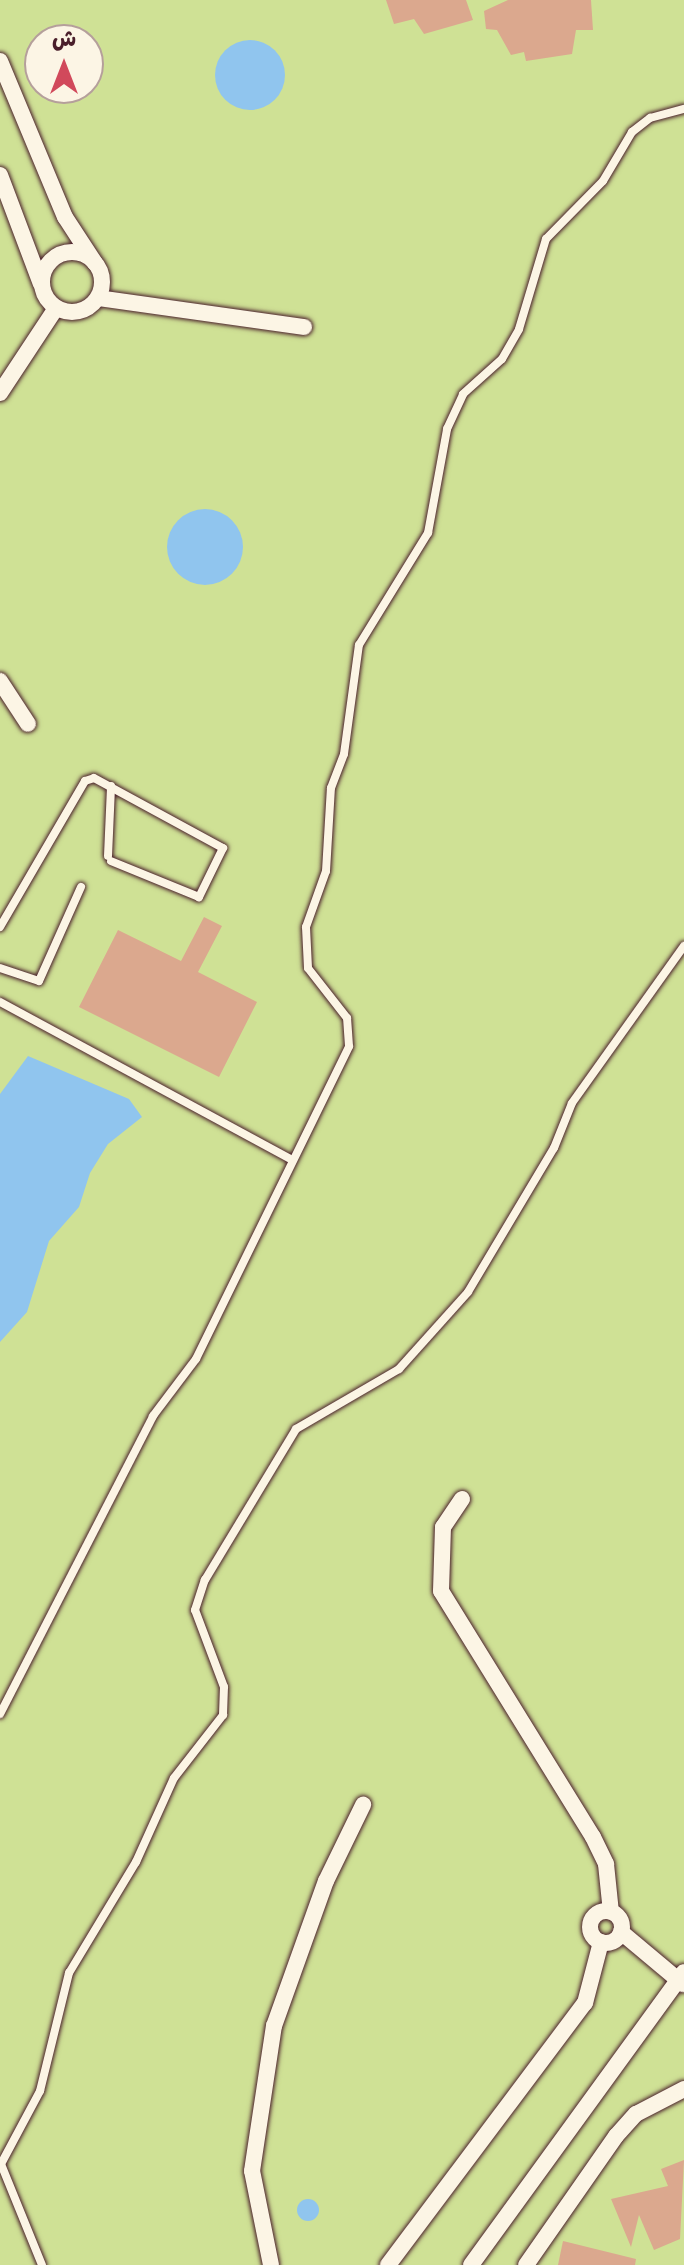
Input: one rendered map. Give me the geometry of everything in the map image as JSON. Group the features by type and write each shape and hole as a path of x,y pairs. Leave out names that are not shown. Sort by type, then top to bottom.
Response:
{"street":[{"path":"0,61 65,217 95,263 102,280 98,298"},
{"path":"0,175 41,284 56,308 74,313 98,298 304,327"},
{"path":"41,284 46,266 60,254 79,253 95,263"},
{"path":"0,393 56,308"},
{"path":"0,681 28,724"},
{"path":"462,1499 443,1527 441,1591 593,1837 606,1864 611,1912 621,1932 682,1976 471,2265"},
{"path":"271,2265 252,2171 274,2026 316,1906 363,1805"},
{"path":"388,2265 585,2003 601,1942 591,1922 611,1912"},
{"path":"601,1942 621,1932"},
{"path":"526,2265 616,2136 636,2114 684,2089"}],"lane":[{"path":"0,1714 153,1416 196,1359 353,1034 308,968 306,938 326,871 331,788 344,754 359,645 420,552 447,429 463,394 502,359 519,329 546,239 603,181 632,132 650,118 684,109"},
{"path":"0,927 85,781 111,786 223,848 199,897 110,859 111,786"},
{"path":"0,968 39,981 81,887"},
{"path":"42,2265 1,2164 40,2091 69,1973 136,1862 174,1778 223,1715 224,1687 195,1610 205,1580 296,1429 399,1369 468,1292 554,1148 572,1103 684,946"},
{"path":"0,1002 292,1160"}],"green space":[{"path":"0,0 684,0 684,2265 0,2265"}],"water":[{"path":"250,40 275,50 285,75 275,100 250,110 225,100 215,75 225,50"},
{"path":"205,509 220,512 232,520 240,532 243,547 240,562 232,574 220,582 205,585 190,582 178,574 170,562 167,547 170,532 178,520 190,512"},
{"path":"28,1056 129,1099 142,1117 108,1144 90,1173 79,1207 49,1241 27,1312 0,1342 0,1094"},
{"path":"308,2199 316,2202 319,2210 316,2218 308,2221 300,2218 297,2210 300,2202"}],"building":[{"path":"386,0 466,0 473,20 424,34 414,19 394,24"},
{"path":"508,0 591,0 593,30 576,30 572,54 526,61 524,52 511,55 497,30 486,29 484,11"},
{"path":"204,917 222,926 198,972 257,1002 219,1077 79,1007 118,930 181,961"},
{"path":"684,2160 680,2239 654,2250 639,2215 631,2247 611,2199 668,2186 661,2169"},
{"path":"563,2241 636,2259 635,2265 558,2265"}]}
